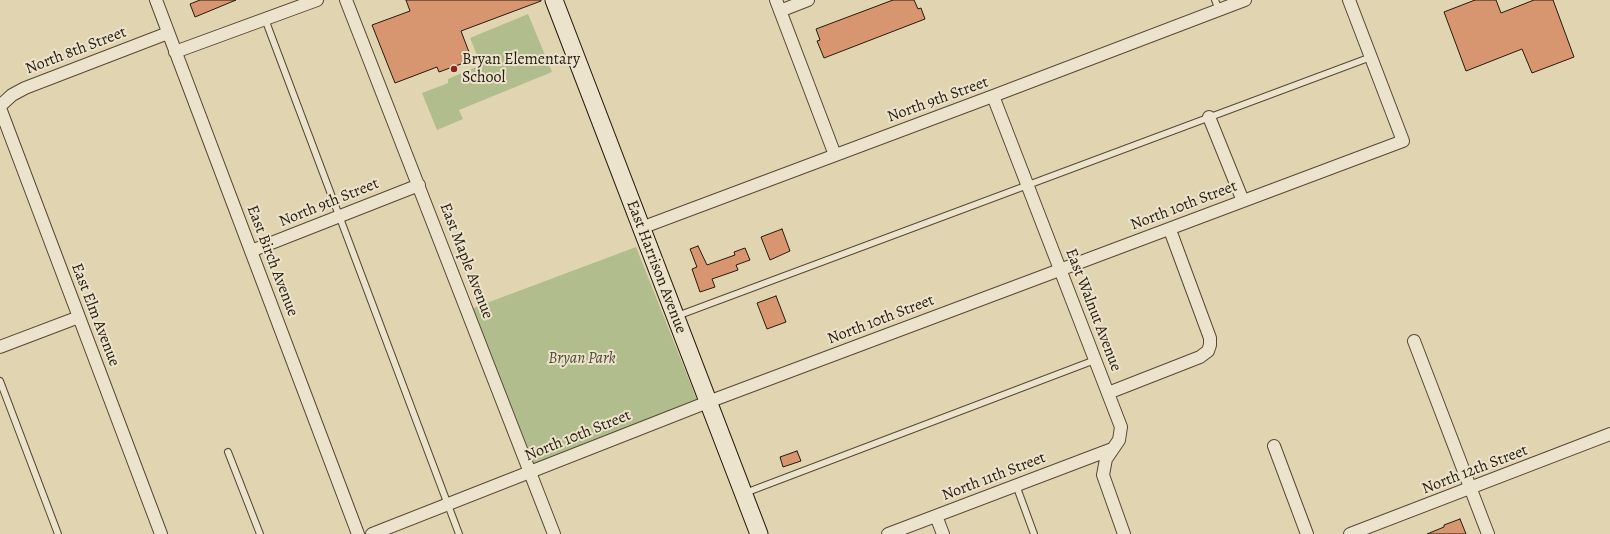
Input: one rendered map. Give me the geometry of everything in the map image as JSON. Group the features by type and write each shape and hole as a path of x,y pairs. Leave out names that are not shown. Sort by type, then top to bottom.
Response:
{"street":[{"name":"East Birch Avenue","path":"156,0 358,534"},
{"path":"175,52 317,0"},
{"name":"East Maple Avenue","path":"346,0 419,184 554,534"},
{"name":"East Harrison Avenue","path":"554,0 759,534"},
{"path":"808,0 778,5 835,155"},
{"name":"North 9th Street","path":"641,228 994,96 1217,5 1245,0"},
{"path":"1349,0 1371,57"},
{"name":"North 8th Street","path":"0,107 12,96 25,88 168,33"},
{"name":"North 10th Street","path":"372,534 708,402 1170,230 1403,141 1371,57"},
{"name":"East Walnut Avenue","path":"994,96 1108,393 1121,431 1119,440 1104,464 1103,475 1124,534"},
{"name":"East Elm Avenue","path":"0,107 161,534"},
{"path":"1209,117 1243,201"},
{"name":"North 9th Street","path":"251,251 419,184"},
{"path":"1108,393 1200,357 1208,351 1210,338 1170,230"},
{"path":"0,347 79,317"},
{"path":"1414,341 1488,534"},
{"name":"North 12th Street","path":"1350,534 1471,489 1610,434"},
{"path":"1274,446 1307,534"},
{"name":"North 11th Street","path":"888,534 1112,449"},
{"path":"936,516 943,534"}],"lane":[{"path":"265,19 459,534"},
{"path":"675,316 1371,57"},
{"path":"743,493 1095,360"},
{"path":"0,381 58,534"},
{"path":"228,452 260,534"},
{"path":"1016,485 1034,534"}],"green space":[{"path":"528,14 552,72 459,110 463,119 437,130 422,93 448,83 448,79 481,65 470,38"},
{"name":"Bryan Park","path":"636,247 699,405 531,472 468,310"}],"building":[{"path":"200,0 236,0 195,17 190,4"},
{"path":"406,0 541,1 461,31 472,60 439,72 437,67 395,83 372,25 410,11"},
{"path":"893,0 914,0 918,9 921,8 925,19 824,58 817,41 820,40 816,29"},
{"path":"1475,0 1496,0 1501,13 1534,0 1553,0 1574,57 1532,73 1522,49 1466,71 1444,12"},
{"path":"782,229 790,251 770,260 761,237"},
{"path":"698,246 707,265 735,255 734,252 745,248 750,260 736,265 738,270 712,279 715,287 700,292 692,269 697,267 690,249"},
{"path":"776,296 786,322 767,329 757,303"},
{"path":"797,451 801,461 783,467 780,457"},
{"path":"1460,519 1466,534 1427,534 1444,527 1444,525"}],"place":[{"name":"Bryan Elementary School","path":"454,69"}]}
